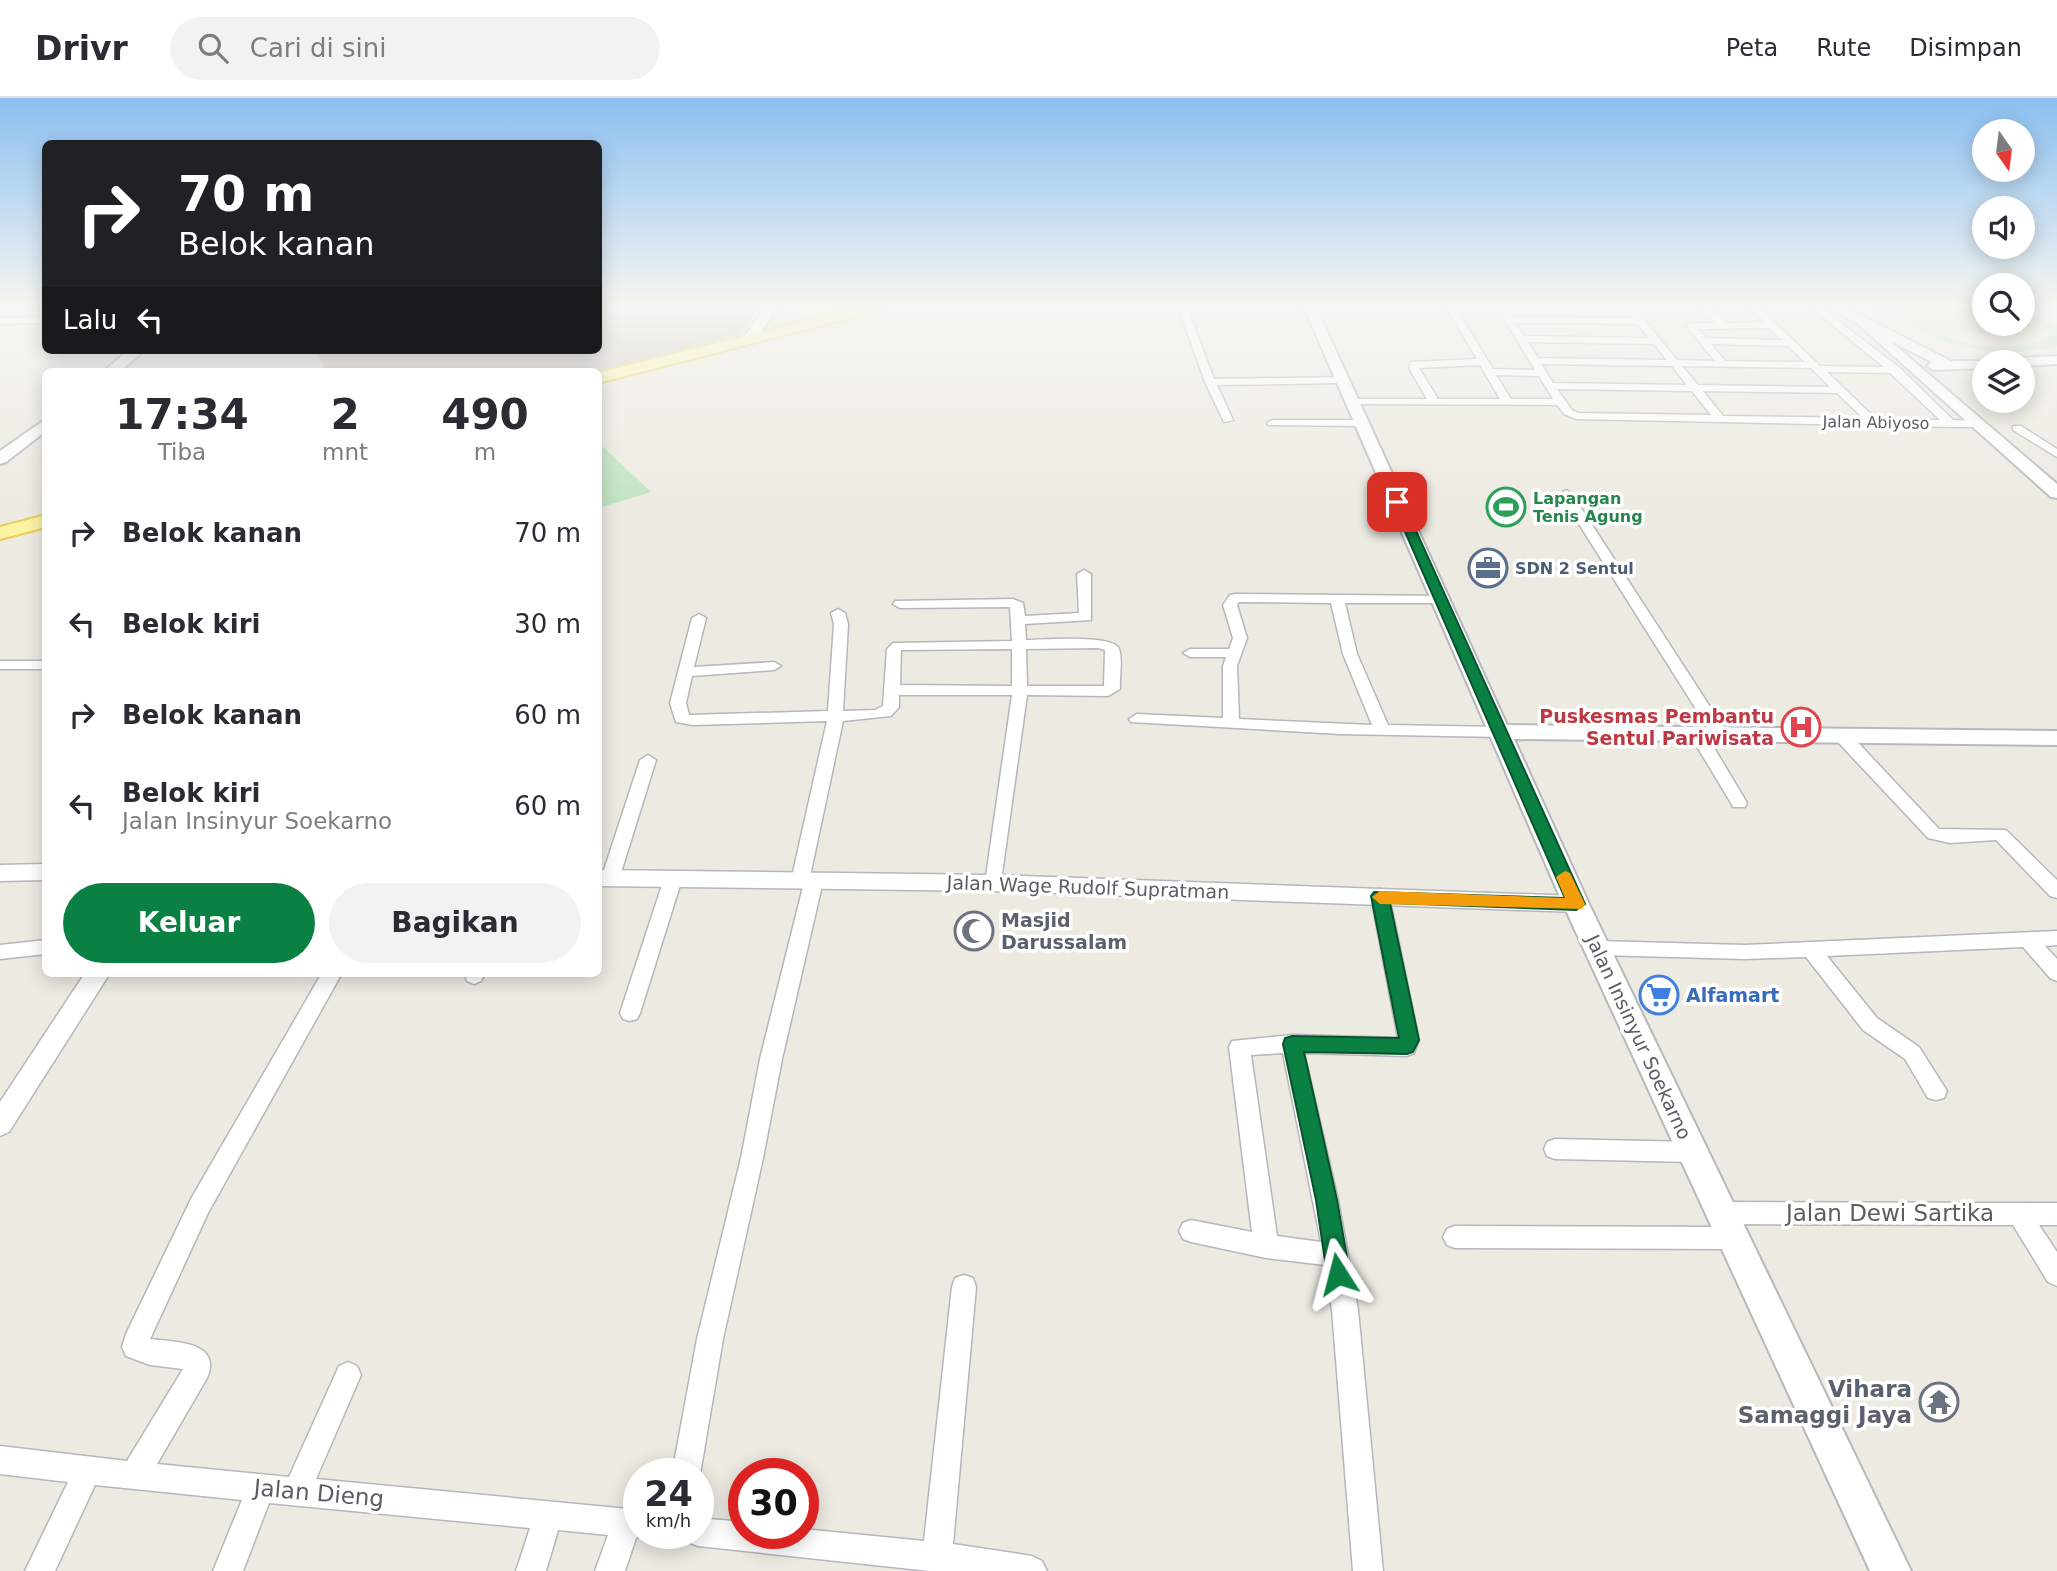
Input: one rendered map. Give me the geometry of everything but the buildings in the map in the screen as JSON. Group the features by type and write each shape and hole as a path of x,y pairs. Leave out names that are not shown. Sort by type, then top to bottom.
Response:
{"main road":[{"name":"Jalan Insinyur Soekarno","path":"1341,376 1576,904 1891,1571"},
{"path":"1920,376 2057,493"},
{"path":"0,459 42,426"},
{"path":"0,533 42,522"},
{"path":"1500,732 2057,738"}],"street":[{"path":"1208,376 1228,420"},
{"path":"1419,376 1434,401"},
{"path":"1492,376 1507,401"},
{"path":"1543,376 1560,402"},
{"path":"1684,376 1720,419"},
{"path":"1825,376 1872,421"},
{"path":"1898,376 1951,424"},
{"path":"1210,382 1343,380"},
{"path":"1550,386 1839,390"},
{"path":"1353,402 1560,402"},
{"name":"Jalan Abiyoso","path":"1560,402 1571,415 1974,424"},
{"path":"1272,423 1363,424"},
{"path":"2017,428 2057,454"},
{"path":"2040,443 2057,442"},
{"path":"1566,494 1721,736"},
{"path":"1019,620 1086,617 1084,574"},
{"path":"1337,597 1350,654 1382,729"},
{"path":"1231,722 1229,676 1240,638 1230,606 1235,598 1440,599"},
{"path":"900,604 1018,604 1020,690 994,883"},
{"path":"689,1458 710,1339 752,1158 835,724 841,624 838,613"},
{"path":"699,618 678,702 682,719 835,724 885,713 891,707 894,649 898,646 1020,644 1109,646 1112,649 1112,689 1106,692 892,690"},
{"path":"1190,653 1235,653"},
{"path":"0,665 42,664"},
{"path":"686,672 774,666"},
{"path":"1137,719 1340,729 1500,732"},
{"path":"1698,735 1739,803"},
{"path":"1843,737 1934,834 1950,837 2000,834 2057,891"},
{"path":"604,878 648,760"},
{"path":"0,873 42,872"},
{"name":"Jalan Wage Rudolf Supratman","path":"604,878 994,883 1576,904"},
{"path":"629,1013 673,879"},
{"path":"1266,1245 1239,1047 1292,1044 1407,1046 1409,1040 1380,896"},
{"path":"1598,948 1745,953 2057,938"},
{"path":"2028,939 2057,973"},
{"path":"0,952 42,947"},
{"path":"1811,949 1870,1024 1912,1054 1936,1091"},
{"path":"0,1124 95,977"},
{"path":"134,1476 198,1369 198,1362 191,1357 146,1353 135,1347 139,1334 200,1205 330,977"},
{"path":"1292,1044 1326,1200 1345,1310 1368,1571"},
{"path":"1555,1149 1693,1152"},
{"path":"2019,1213 2057,1274"},
{"name":"Jalan Dewi Sartika","path":"1455,1237 2019,1213 2057,1214"},
{"path":"1191,1231 1335,1255"},
{"path":"937,1557 964,1287"},
{"path":"297,1491 348,1375"},
{"name":"Jalan Dieng","path":"0,1460 134,1476 623,1522"},
{"path":"40,1571 88,1470"},
{"path":"228,1571 261,1488"},
{"path":"531,1571 548,1515"},
{"path":"714,1534 937,1557 1032,1571"},
{"path":"610,1571 623,1544"}],"green space":[{"path":"602,446 651,492 602,507"}],"slow traffic":[{"path":"1380,897 1576,904 1565,877"}],"place":[{"name":"Lapangan Tenis Agung","path":"1506,507"},
{"name":"SDN 2 Sentul","path":"1488,568"},
{"name":"Puskesmas Pembantu Sentul Pariwisata","path":"1801,727"},
{"name":"Masjid Darussalam","path":"974,931"},
{"name":"Alfamart","path":"1659,995"},
{"name":"Vihara Samaggi Jaya","path":"1939,1402"}],"route":[{"path":"1338,1274 1326,1200 1292,1044 1400,1048 1407,1046 1409,1040 1380,896 1576,904 1397,502"}]}
